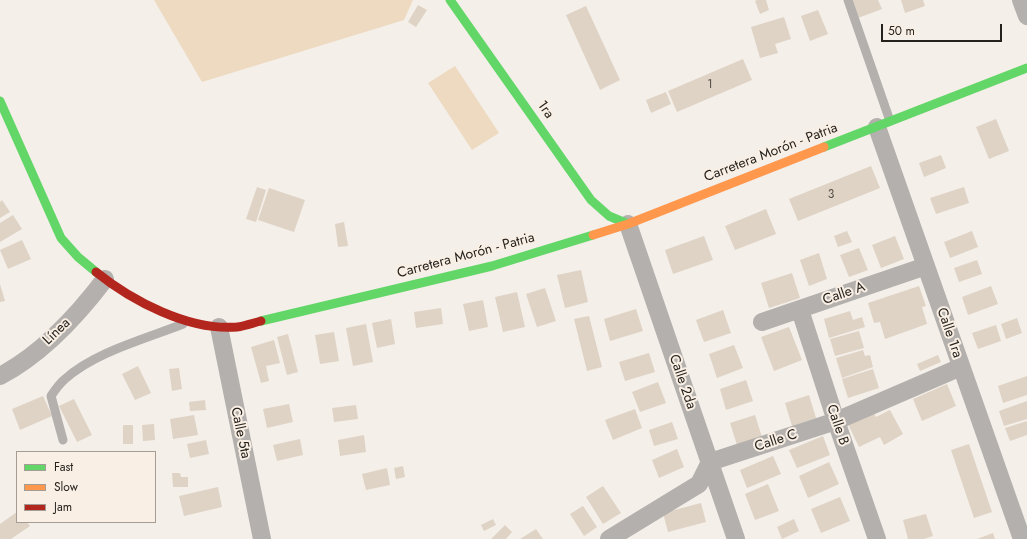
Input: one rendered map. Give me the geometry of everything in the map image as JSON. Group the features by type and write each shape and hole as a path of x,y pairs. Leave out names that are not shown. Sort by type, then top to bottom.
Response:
{"street":[{"name":"1ra","path":"450,0 591,200 609,216 628,224"},
{"path":"1021,0 1027,16"},
{"name":"Carretera Morón - Patria","path":"0,101 61,238 78,257 105,279 154,309 188,322 219,327 238,327 492,266 628,224 1027,68"},
{"name":"Calle 1ra","path":"884,125 926,266 1022,539"},
{"name":"Calle 2da","path":"628,224 736,539"},
{"name":"Calle A","path":"762,322 926,266"},
{"name":"Línea","path":"0,376 41,348 89,300 105,279"},
{"name":"Calle B","path":"800,310 836,421 877,539"},
{"name":"Calle 5ta","path":"219,327 262,539"},
{"name":"Calle C","path":"710,462 836,421 961,367"},
{"path":"609,539 699,484 710,462"}],"lane":[{"path":"848,0 884,125"},
{"path":"64,440 51,396 63,380 78,368 102,355 188,322"}],"shaded area":[{"path":"154,0 413,0 404,20 202,82"},
{"path":"455,66 499,133 472,150 428,83"}],"building":[{"path":"766,0 769,10 760,14 755,1"},
{"path":"851,0 878,0 882,9 858,18"},
{"path":"901,0 923,0 925,6 905,13"},
{"path":"418,5 427,10 416,27 408,22"},
{"path":"586,6 620,80 600,90 566,15"},
{"path":"818,10 828,34 810,41 801,16"},
{"path":"784,17 791,39 775,44 778,53 760,58 751,27"},
{"path":"743,59 752,80 677,112 668,91"},
{"path":"666,92 671,104 651,113 646,100"},
{"path":"996,119 1009,151 989,159 976,127"},
{"path":"941,155 946,168 924,177 919,163"},
{"path":"871,166 880,188 798,221 789,199"},
{"path":"257,187 266,190 256,222 246,219"},
{"path":"964,187 969,203 936,214 930,198"},
{"path":"269,188 305,200 294,232 258,220"},
{"path":"2,200 10,212 0,218 0,202"},
{"path":"766,209 776,234 735,250 725,226"},
{"path":"13,215 22,229 0,242 0,223"},
{"path":"344,222 348,246 338,247 335,224"},
{"path":"847,231 852,242 838,247 834,236"},
{"path":"972,231 978,247 950,258 944,242"},
{"path":"704,236 713,260 673,274 665,250"},
{"path":"895,236 904,259 881,268 872,245"},
{"path":"22,240 31,259 8,269 0,250"},
{"path":"859,248 868,270 849,277 840,255"},
{"path":"819,253 827,279 809,286 800,260"},
{"path":"977,260 982,274 959,282 954,268"},
{"path":"581,270 588,302 565,308 557,275"},
{"path":"792,273 800,298 769,308 761,283"},
{"path":"0,284 5,301 0,302"},
{"path":"919,286 926,306 922,307 927,324 885,339 880,322 874,323 868,303"},
{"path":"991,286 998,304 968,315 962,297"},
{"path":"545,288 556,321 537,327 526,294"},
{"path":"517,292 525,327 503,332 495,297"},
{"path":"483,300 488,327 469,331 463,304"},
{"path":"441,308 443,324 416,328 414,312"},
{"path":"636,309 643,331 610,341 604,319"},
{"path":"723,310 731,333 704,342 696,320"},
{"path":"850,311 853,320 862,317 865,327 829,338 824,319"},
{"path":"589,316 602,367 587,371 574,319"},
{"path":"1017,318 1022,333 1006,339 1001,324"},
{"path":"391,319 395,344 377,348 372,323"},
{"path":"366,324 373,362 353,366 346,328"},
{"path":"996,325 1001,341 978,349 972,333"},
{"path":"789,327 802,360 774,371 761,337"},
{"path":"859,331 864,348 835,356 830,339"},
{"path":"334,332 339,361 320,364 315,335"},
{"path":"288,334 298,372 287,375 277,337"},
{"path":"274,340 280,363 266,366 269,381 261,383 251,347"},
{"path":"734,345 743,368 717,378 709,354"},
{"path":"863,350 865,356 870,355 873,367 842,378 836,358"},
{"path":"649,353 655,372 625,381 619,362"},
{"path":"938,355 941,362 920,371 917,364"},
{"path":"138,366 151,393 135,400 122,374"},
{"path":"179,368 182,389 172,391 169,369"},
{"path":"873,369 879,388 848,398 842,379"},
{"path":"1027,376 1027,395 1003,403 998,386"},
{"path":"746,380 753,401 726,410 720,389"},
{"path":"658,382 666,403 640,412 632,392"},
{"path":"947,384 956,406 922,421 913,399"},
{"path":"809,395 816,418 792,426 785,403"},
{"path":"43,396 52,416 20,430 12,409"},
{"path":"74,399 92,435 77,442 59,406"},
{"path":"205,400 206,410 190,411 189,402"},
{"path":"1027,401 1027,419 1004,426 999,411"},
{"path":"289,404 293,422 267,428 263,409"},
{"path":"356,405 358,419 334,422 332,408"},
{"path":"635,409 642,428 613,440 605,420"},
{"path":"872,410 876,417 890,410 903,434 884,445 880,437 859,447 847,422"},
{"path":"194,415 198,435 173,439 170,419"},
{"path":"755,415 762,437 737,445 730,423"},
{"path":"1027,421 1027,435 1010,441 1005,428"},
{"path":"672,422 678,439 654,446 649,430"},
{"path":"154,424 155,440 143,441 142,425"},
{"path":"123,425 133,425 133,444 123,444"},
{"path":"364,435 366,452 340,456 338,440"},
{"path":"823,436 830,455 797,468 789,450"},
{"path":"300,439 303,455 277,461 273,445"},
{"path":"206,440 209,454 190,458 187,444"},
{"path":"969,444 992,512 974,518 951,450"},
{"path":"677,449 684,467 659,478 652,460"},
{"path":"773,456 781,474 747,488 740,470"},
{"path":"829,462 839,484 808,498 799,476"},
{"path":"403,466 405,477 396,479 394,468"},
{"path":"387,468 390,485 366,490 362,474"},
{"path":"172,473 180,473 181,477 188,477 188,487 173,487"},
{"path":"768,484 779,511 755,520 745,494"},
{"path":"603,486 621,513 603,524 586,497"},
{"path":"218,487 222,507 184,516 179,496"},
{"path":"840,497 850,521 821,533 811,509"},
{"path":"701,503 706,522 668,532 663,513"},
{"path":"583,506 597,527 584,536 570,514"},
{"path":"16,513 16,523 28,523 30,526 11,539 0,539 0,524"},
{"path":"926,514 933,536 924,539 908,539 903,520"},
{"path":"493,519 496,525 484,531 481,525"},
{"path":"794,519 799,531 782,539 777,527"},
{"path":"505,525 512,532 506,539 491,539"},
{"path":"536,529 543,539 520,539"},
{"path":"993,533 995,539 977,539"}],"traffic: fast":[{"path":"450,0 591,200 609,216 628,224"},
{"path":"824,147 1027,68"},
{"path":"0,101 61,238 78,257 96,272"},
{"path":"261,321 492,266 593,235"}],"traffic: slow":[{"path":"593,235 628,224 824,147"}],"traffic: jam":[{"path":"96,272 110,283 144,303 181,319 219,327 237,327 261,321"}]}
